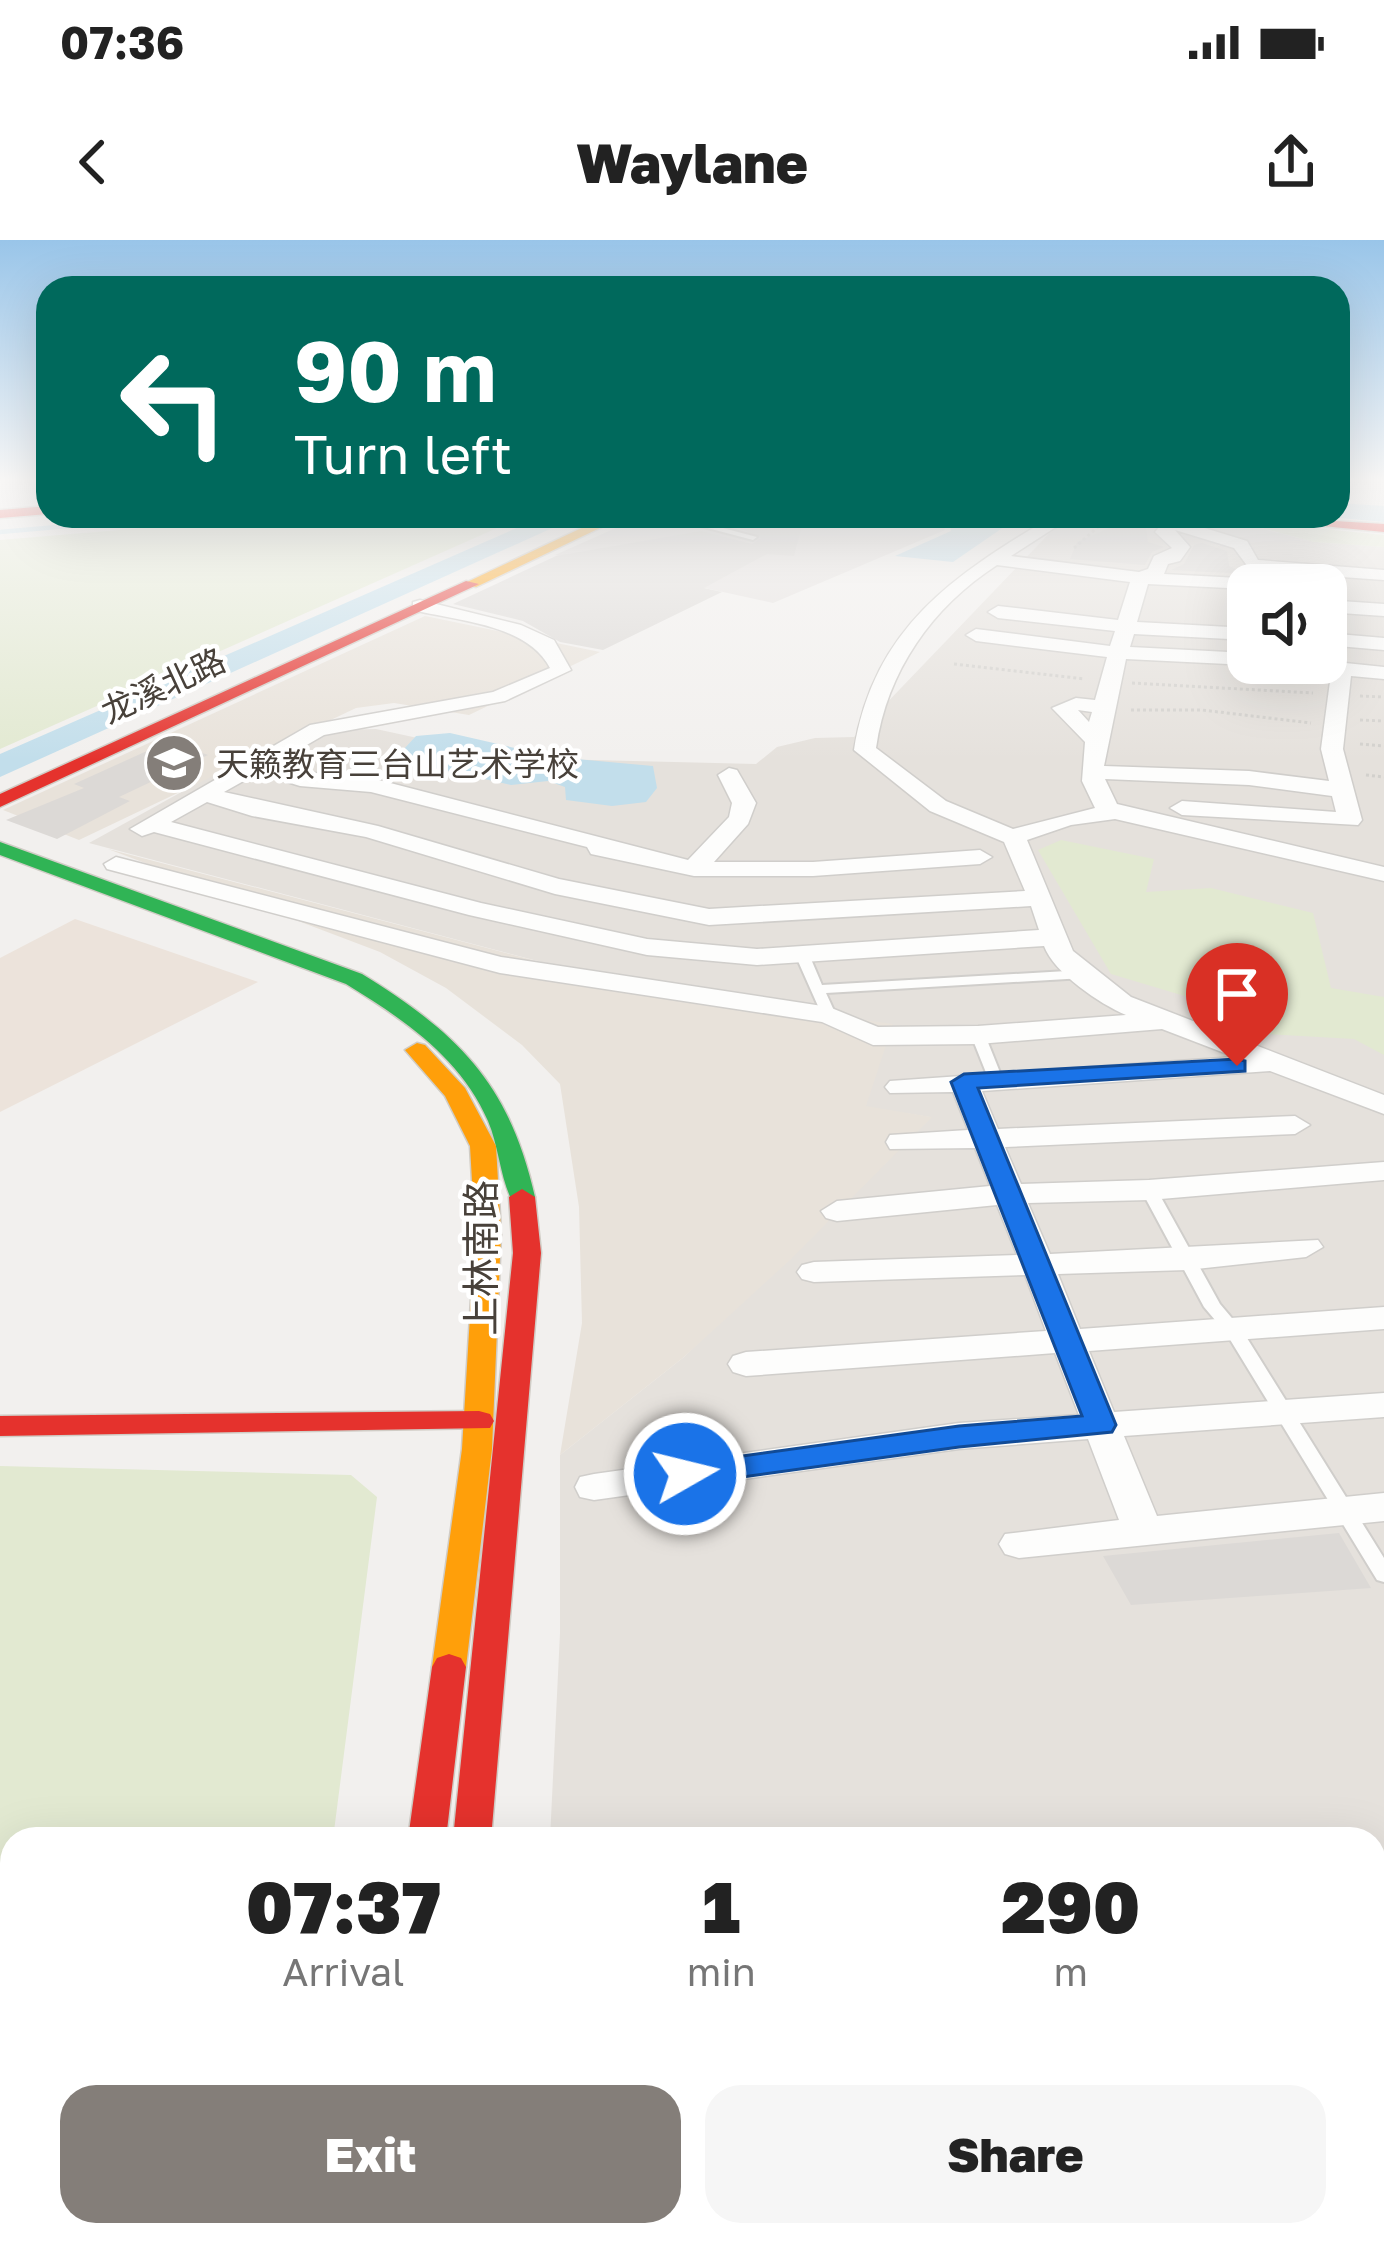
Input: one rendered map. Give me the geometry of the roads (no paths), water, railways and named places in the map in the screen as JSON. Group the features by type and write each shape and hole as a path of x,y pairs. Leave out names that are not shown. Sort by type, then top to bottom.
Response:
{"street":[{"name":"龙溪北路","path":"0,801 493,573"},
{"path":"976,573 936,602 890,672 867,724 865,750 938,806 1012,837 1023,850 1061,955 1121,1003 1384,1105"},
{"path":"1053,573 1130,591 1227,599"},
{"path":"1155,573 1130,591 1127,628 1093,772 1102,803 1109,810 1384,874"},
{"path":"1350,573 1384,575"},
{"path":"1130,591 1227,587"},
{"path":"420,606 514,628 547,644 561,670 499,697 318,730 143,828 646,947 757,957 1055,938"},
{"path":"1347,607 1384,610"},
{"path":"998,612 1127,628 1227,633"},
{"path":"976,634 1120,653 1227,658"},
{"path":"1347,641 1384,644"},
{"path":"1347,669 1384,673"},
{"path":"1012,837 1109,810 1186,808 1350,820 1331,749 1340,684"},
{"path":"1098,743 1063,708 1076,704 1106,707"},
{"path":"254,765 300,779 371,785 499,816 598,842 600,849"},
{"path":"1093,772 1249,778 1342,790"},
{"path":"694,869 740,819 745,803 729,775"},
{"path":"204,793 252,809 370,831 555,886 709,917 1040,898"},
{"name":"上林南路","path":"0,848 353,980 407,1009 453,1046 483,1077 502,1114 526,1197 527,1252 473,1827"},
{"path":"600,849 694,869 813,869 980,857"},
{"path":"514,918 600,849"},
{"name":"上林南路","path":"0,864 266,964 351,1002 406,1039 455,1093 483,1145 488,1233 478,1421 428,1827"},
{"path":"116,864 500,965 823,1002 873,1036 978,1035 1165,1020"},
{"path":"900,1087 1278,1064"},
{"path":"980,1081 986,1138 1144,1532"},
{"path":"901,1142 1295,1125"},
{"path":"837,1211 1008,1194 1149,1190 1384,1171"},
{"path":"814,1272 1187,1260 1306,1247"},
{"path":"746,1364 1384,1318"},
{"path":"594,1487 959,1436 1384,1405"},
{"path":"0,1426 478,1421"},
{"path":"1019,1544 1384,1507"}],"lane":[{"path":"801,952 823,1002 1084,974"},
{"path":"978,1035 980,1081"},
{"path":"1149,1190 1213,1307 1234,1330 1384,1575"}],"water":[{"path":"450,733 554,757 653,766 657,788 646,802 612,806 566,800 565,787 548,781 511,785 414,763 404,749 416,736"}],"waterway":[{"path":"0,767 438,573"}],"place":[{"name":"天籁教育三台山艺术学校","path":"174,763"}]}
